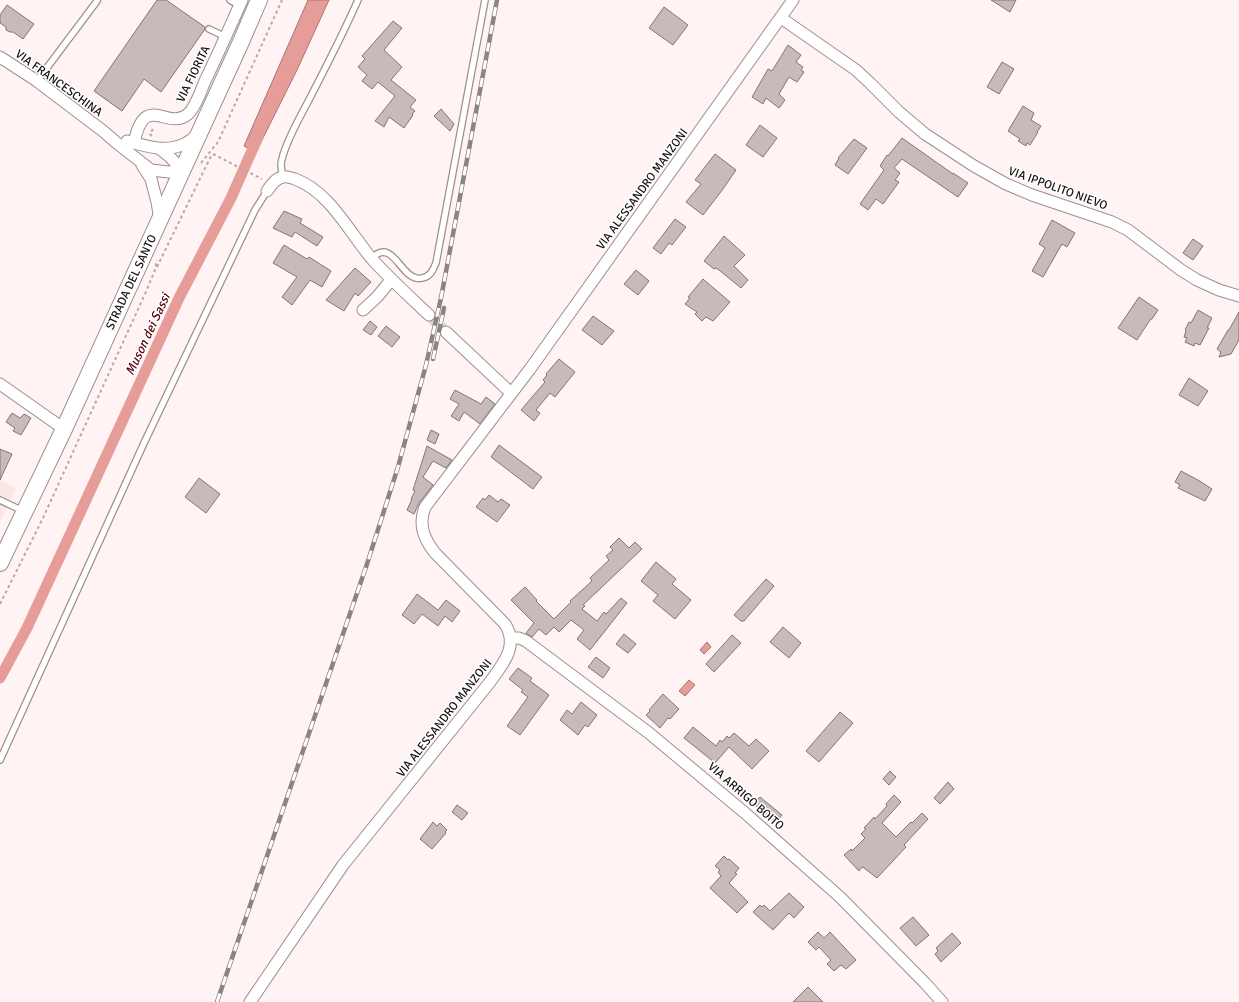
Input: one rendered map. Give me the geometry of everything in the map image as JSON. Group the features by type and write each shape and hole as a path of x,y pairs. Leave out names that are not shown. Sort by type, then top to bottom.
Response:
{"main road":[{"name":"STRADA DEL SANTO","path":"0,563 160,221 259,0"}],"street":[{"name":"VIA ALESSANDRO MANZONI","path":"250,1002 343,866 490,682 504,663 510,650 512,638 506,624 430,547 422,532 421,522 425,507 511,394 793,0"},
{"name":"VIA FIORITA","path":"134,143 138,127 146,117 154,114 176,119 182,118 189,113 226,37 237,2"},
{"name":"VIA IPPOLITO NIEVO","path":"781,18 856,70 899,112 925,134 967,162 1006,184 1032,195 1112,222 1128,230 1181,270 1197,280 1219,290 1239,296"},
{"name":"VIA FRANCESCHINA","path":"0,57 37,81 103,131 151,170 169,172 182,170"},
{"name":"VIA FRANCESCHINA","path":"103,131 120,139 160,149 174,148 184,144 198,135"},
{"name":"VIA FRANCESCHINA","path":"160,149 182,170"},
{"name":"VIA FRANCESCHINA","path":"138,160 151,179 160,221"},
{"path":"267,191 278,179 288,177 300,181 322,197 391,280 429,315"},
{"path":"363,310 377,297 391,280"},
{"path":"446,332 511,394"},
{"path":"0,384 64,429"},
{"name":"VIA ARRIGO BOITO","path":"512,638 519,638 526,641 636,723 745,813 840,897 942,1002"}],"lane":[{"path":"283,177 280,168 288,144 358,0"},
{"path":"372,258 376,254 382,252 388,254 396,259 408,274 415,278 424,278 433,270 436,263 485,0"},
{"path":"37,81 97,1"},
{"path":"209,29 226,37"},
{"path":"0,760 144,443 255,210 267,191"},
{"path":"0,500 25,512"}],"path":[{"path":"0,604 43,518 155,270 211,153 218,142 282,0"},
{"path":"211,153 262,179"},
{"path":"155,270 157,256"}],"shaded area":[{"path":"308,0 329,0 297,70 256,152 244,146"},
{"path":"0,479 16,488 0,522"},
{"path":"707,642 711,647 704,654 700,650"},
{"path":"689,680 695,685 685,696 679,691"}],"building":[{"path":"157,0 166,0 205,27 205,29 161,92 144,79 122,111 94,91"},
{"path":"991,0 1016,0 1010,12"},
{"path":"7,5 34,24 23,39 13,32 6,30 6,27 0,23 0,15"},
{"path":"664,7 688,25 673,45 649,28"},
{"path":"393,21 402,28 384,50 402,67 391,80 416,100 410,107 415,111 404,128 389,117 384,127 375,121 395,96 378,82 372,89 362,81 367,75 358,67 365,59 362,56"},
{"path":"788,45 801,55 796,62 803,67 801,70 804,72 797,82 789,77 779,94 785,100 779,108 766,98 763,104 752,97 768,69 772,71"},
{"path":"1002,62 1014,69 999,94 987,87"},
{"path":"1023,106 1034,113 1031,120 1041,126 1030,145 1027,143 1026,146 1018,141 1020,139 1008,131"},
{"path":"441,109 454,124 450,131 434,116"},
{"path":"760,125 777,138 763,157 746,145"},
{"path":"902,138 968,183 958,197 902,159 894,168 900,173 895,180 899,182 883,204 876,199 868,210 860,204 884,170 880,166 887,155 888,156"},
{"path":"854,139 867,148 848,174 835,165 838,158"},
{"path":"715,154 736,170 703,215 686,202 701,184 695,180"},
{"path":"284,211 302,219 300,223 323,237 317,246 295,232 292,237 273,228"},
{"path":"675,219 686,227 672,245 669,243 661,254 653,248"},
{"path":"1052,220 1075,233 1067,247 1062,244 1043,277 1032,271 1045,248 1039,244"},
{"path":"724,236 745,255 734,266 748,280 741,288 719,270 716,268 714,269 704,261"},
{"path":"1193,239 1203,246 1193,260 1183,253"},
{"path":"284,245 307,259 309,257 331,271 322,287 310,280 292,305 282,297 297,277 273,263"},
{"path":"355,268 371,282 358,296 355,293 344,311 326,300"},
{"path":"636,270 649,281 638,295 624,284"},
{"path":"703,279 730,302 713,321 706,317 702,321 695,314 697,312 685,304 690,298 688,297"},
{"path":"1139,297 1158,310 1137,340 1118,328"},
{"path":"1198,310 1212,318 1207,328 1209,328 1200,345 1195,343 1194,346 1185,342 1187,338 1184,337 1185,330 1189,322 1191,323"},
{"path":"1239,312 1239,340 1231,354 1219,357 1221,352 1217,349"},
{"path":"593,316 614,331 602,345 582,330"},
{"path":"370,321 377,327 371,335 363,330"},
{"path":"386,326 400,337 392,347 378,336"},
{"path":"559,359 575,372 555,397 550,393 536,410 540,413 534,421 521,410 545,382 543,380 547,375 546,374"},
{"path":"1189,378 1208,391 1198,406 1179,395"},
{"path":"455,390 481,404 486,397 495,404 480,424 464,412 459,421 451,416 459,404 450,399"},
{"path":"12,413 20,418 24,414 31,418 21,435 13,431 15,428 6,422"},
{"path":"431,430 439,434 435,444 427,440"},
{"path":"499,445 542,477 533,489 491,457"},
{"path":"427,446 452,460 446,468 433,461 423,477 433,485 419,503 414,514 407,510 415,491 413,490"},
{"path":"0,449 12,454 0,480"},
{"path":"1181,471 1212,489 1205,501 1178,488 1180,485 1175,482"},
{"path":"199,478 220,494 206,513 185,497"},
{"path":"489,495 498,502 501,499 510,505 497,522 476,507 483,498 485,500"},
{"path":"619,538 629,548 635,542 642,549 583,605 585,606 582,609 597,621 604,612 606,614 621,598 627,603 590,650 577,639 584,630 571,620 559,632 554,627 546,635 539,629 532,637 526,633 534,623 511,600 525,587 537,600 536,601 554,619 571,602 570,601 592,581 590,578 609,560 606,556 613,550 610,547"},
{"path":"656,562 676,579 672,584 691,600 675,619 653,601 658,595 641,581"},
{"path":"766,579 774,586 744,621 741,621 734,615"},
{"path":"417,594 438,610 446,600 460,611 452,622 445,616 438,626 422,614 414,624 402,615"},
{"path":"783,627 801,643 789,658 770,642"},
{"path":"624,634 636,644 628,653 616,644"},
{"path":"732,635 741,643 714,672 706,664"},
{"path":"596,657 610,668 603,678 588,667"},
{"path":"518,668 532,678 530,681 549,695 520,735 507,726 528,697 521,692 523,690 509,679"},
{"path":"663,694 679,709 670,719 668,718 660,728 646,715"},
{"path":"581,702 597,715 588,727 585,725 578,735 560,720 567,710 572,714"},
{"path":"840,712 853,723 819,762 806,751"},
{"path":"693,727 716,746 720,740 722,742 727,736 729,738 734,733 749,746 756,739 769,751 752,769 729,747 715,763 684,738"},
{"path":"890,771 896,777 889,785 883,779"},
{"path":"948,782 954,789 940,804 934,798"},
{"path":"894,795 901,802 882,823 896,837 922,813 928,819 904,845 906,847 877,878 862,867 859,871 844,855 851,849 852,851 865,838 861,834 866,829 864,828 887,806 886,804"},
{"path":"760,797 782,815 775,823 754,804"},
{"path":"457,805 468,813 462,820 452,812"},
{"path":"433,822 437,826 440,823 447,830 432,849 420,839"},
{"path":"724,856 739,868 735,873 737,874 729,883 748,902 737,913 710,888 721,876 718,872 720,870 715,866"},
{"path":"789,893 804,907 794,918 789,913 773,930 753,912 760,905 762,907 764,905 770,911"},
{"path":"913,917 929,935 916,946 900,928"},
{"path":"818,932 824,938 830,932 856,960 846,969 841,965 834,971 827,964 831,960 819,947 816,950 808,942"},
{"path":"952,933 961,943 941,962 935,954 938,951 936,948"},
{"path":"808,987 823,1002 793,1002"}],"waterway":[{"name":"Muson dei Sassi","path":"0,678 27,628 179,298 231,198 258,137"}],"tunnel":[{"path":"429,315 446,332"}],"railway":[{"path":"217,1002 367,564 398,467 426,365 441,298 497,0"},
{"path":"433,359 444,308"}]}
